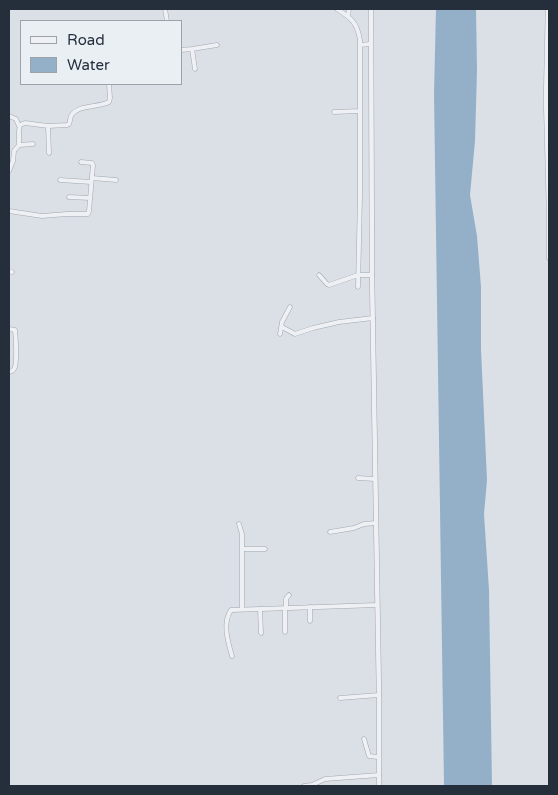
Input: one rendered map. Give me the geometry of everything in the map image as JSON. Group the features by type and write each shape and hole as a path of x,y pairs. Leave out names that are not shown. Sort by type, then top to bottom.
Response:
{"street":[{"path":"336,9 348,16 357,26 360,45 358,287"},
{"path":"348,16 349,9"},
{"path":"371,9 369,137 375,479 374,757 379,786"},
{"path":"548,9 546,99 549,258"},
{"path":"360,45 370,44"},
{"path":"182,50 217,45"},
{"path":"192,49 195,69"},
{"path":"19,126 25,123 48,126 67,125 72,115 80,109 107,103 110,98 109,85"},
{"path":"334,112 360,111"},
{"path":"9,116 16,119 19,126 19,145 14,151 14,160 9,171"},
{"path":"48,126 49,153"},
{"path":"360,137 369,137"},
{"path":"19,145 33,144"},
{"path":"9,211 42,216 88,214 90,211 92,164 81,162"},
{"path":"60,180 116,180"},
{"path":"69,197 90,198"},
{"path":"319,275 330,285 359,275 371,275"},
{"path":"280,334 282,322 290,307"},
{"path":"282,327 295,334 339,322 373,318"},
{"path":"9,329 15,330 16,345 15,367 9,372"},
{"path":"360,478 375,479"},
{"path":"330,532 374,523"},
{"path":"239,524 242,534 242,609"},
{"path":"242,549 265,549"},
{"path":"285,632 286,599 290,596"},
{"path":"232,656 226,634 228,612 230,610 375,605"},
{"path":"310,607 310,622"},
{"path":"260,609 261,633"},
{"path":"340,698 374,695"},
{"path":"364,739 368,755 374,757"},
{"path":"304,786 325,778 378,775"}],"water":[{"path":"436,9 476,9 475,141 470,195 477,236 481,287 481,349 487,480 484,514 489,590 492,786 444,786 434,94"}]}
